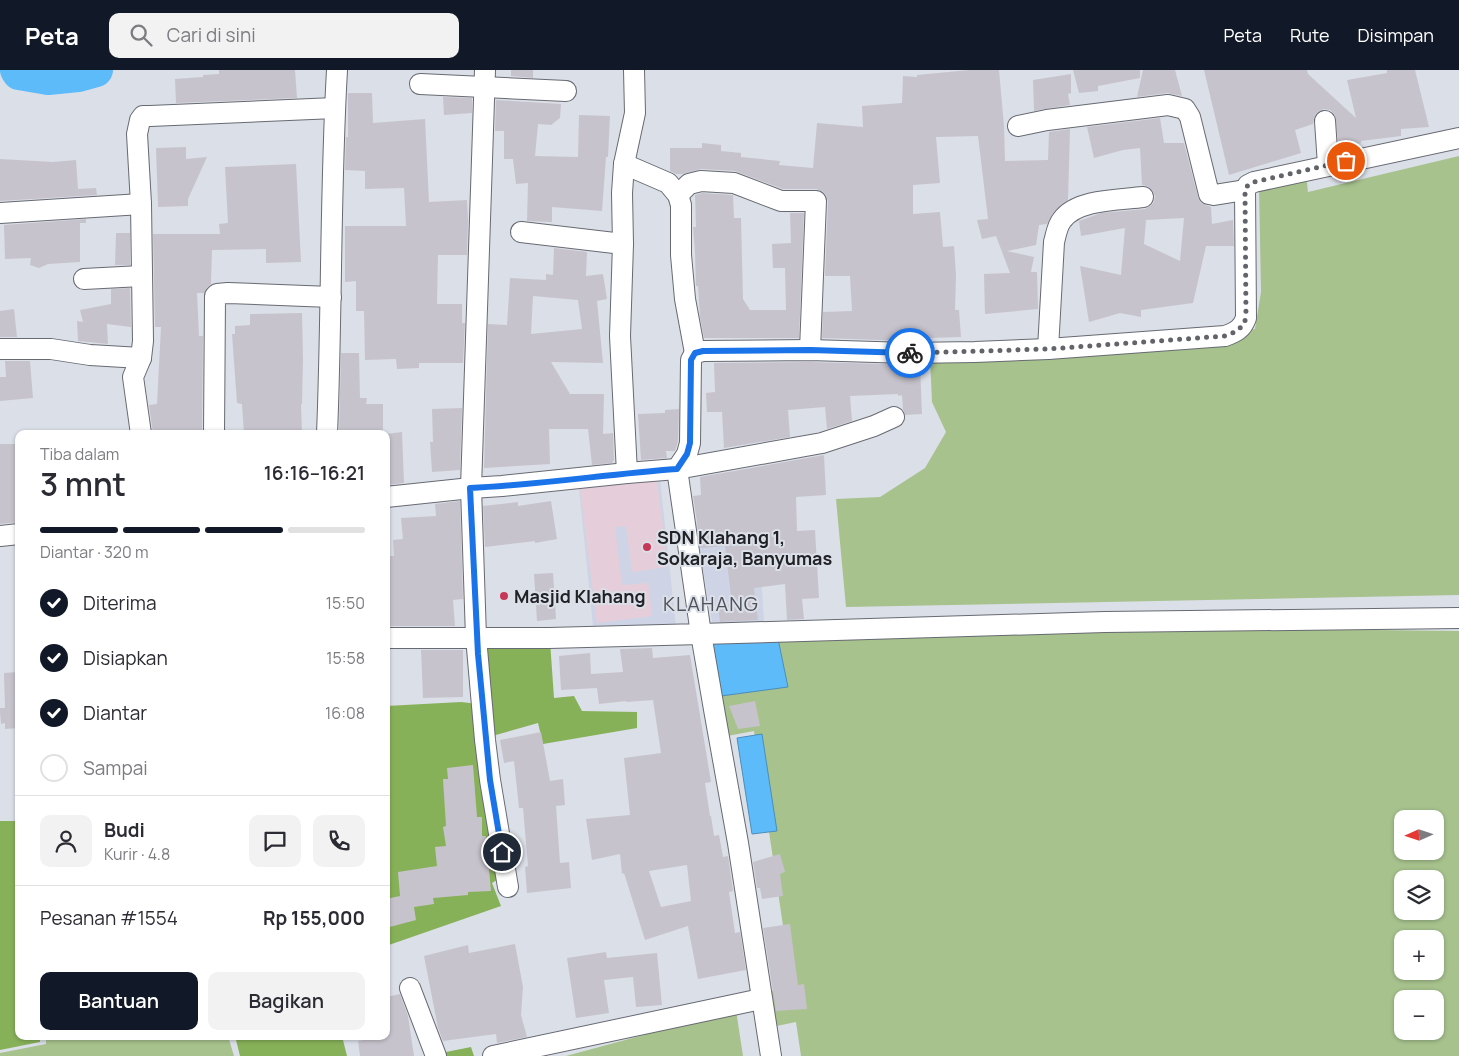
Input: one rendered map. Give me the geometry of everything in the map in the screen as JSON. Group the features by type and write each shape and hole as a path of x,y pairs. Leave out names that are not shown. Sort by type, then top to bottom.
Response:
{"street":[{"path":"327,430 334,108 337,70"},
{"path":"627,473 620,336 623,244 622,193 624,164 635,113 634,70"},
{"path":"420,84 485,78 566,91"},
{"path":"485,78 470,488 476,637 490,780 508,887"},
{"path":"1018,126 1047,120 1168,106 1184,109 1190,117 1209,194 1214,195 1245,190"},
{"path":"141,430 133,377 141,358 143,341 141,204 137,134 140,120 144,116 334,108"},
{"path":"1325,121 1328,165"},
{"path":"695,353 703,351 810,350 908,353 1048,349 1225,336 1235,333 1243,326 1246,318 1245,190 1248,185 1328,165 1459,138"},
{"path":"624,164 668,183 678,195 681,205 681,255 684,299 695,353 691,360 690,443 687,454 677,469 701,634 738,843 771,1056"},
{"path":"678,195 689,184 702,181 734,183 782,201 816,201 810,350"},
{"path":"1048,349 1054,242 1062,220 1074,208 1143,197"},
{"path":"0,213 141,204"},
{"path":"521,232 623,244"},
{"path":"84,279 141,276"},
{"path":"214,430 215,296 228,293 331,297"},
{"path":"0,349 51,350 90,355 141,358"},
{"path":"390,497 677,469 822,443 874,426 894,417"},
{"path":"0,536 15,534"},
{"path":"390,638 550,638 1105,622 1459,618"},
{"path":"410,988 436,1056"},
{"path":"493,1056 762,999"}],"shaded area":[{"name":"SDN Klahang 1, Sokaraja, Banyumas","path":"660,479 676,627 594,636 579,488"},
{"name":"SDN Klahang 1, Sokaraja, Banyumas","path":"657,480 668,567 632,572 626,526 615,527 622,585 648,583 652,616 597,623 580,489"},
{"path":"758,517 764,623 713,628 695,522"}],"green space":[{"path":"1459,156 1459,595 846,607 836,499 880,497 925,468 946,432 932,402 930,358 1081,347 1255,329 1261,292 1259,187 1306,173 1308,192"},
{"path":"1105,627 1459,631 1459,1056 801,1056 796,1022 762,1029 757,995 792,986 754,731 722,737 706,635"},
{"path":"550,641 554,698 574,696 582,711 637,712 637,728 543,744 538,723 478,740 505,875 492,883 501,906 390,945 390,706 461,702 478,704 478,650"},
{"path":"0,821 15,821 15,1040 40,1040 40,1042 0,1050"},
{"path":"736,1010 743,1056 566,1056"},
{"path":"46,1040 229,1040 234,1056 0,1056 0,1053 46,1044"},
{"path":"236,1040 343,1040 347,1056 240,1056"},
{"path":"471,1047 474,1056 426,1056"}],"water":[{"path":"777,634 788,687 721,696 710,639"},
{"path":"762,734 777,831 752,834 737,738"}],"building":[{"path":"219,70 295,70 297,98 176,103 175,79 219,74"},
{"path":"511,70 533,70 533,78 511,76"},
{"path":"969,70 999,70 1005,161 1048,160 1049,132 1070,129 1068,200 1054,212 1047,224 1039,225 1036,245 1007,251 1034,257 1031,272 1037,272 1038,309 985,314 984,274 1010,273 996,236 982,239 977,220 988,219 978,136 936,137 940,183 913,185 913,214 940,212 943,247 954,246 956,275 955,310 959,310 961,337 929,338 929,341 822,338 823,312 852,311 850,276 825,276 828,201 826,195 816,189 783,189 735,171 701,169 676,174 670,171 670,148 702,148 702,143 721,145 721,151 741,153 741,157 780,161 779,165 813,168 817,123 863,127 862,106 902,103 903,76 917,77 917,75"},
{"path":"1073,70 1140,70 1140,78 1098,86 1098,91 1079,93"},
{"path":"1143,70 1175,70 1182,96 1167,93 1137,97"},
{"path":"1204,70 1307,70 1308,74 1356,118 1347,80 1387,73 1387,70 1415,70 1429,127 1401,129 1401,136 1361,141 1361,143 1339,149 1335,115 1330,110 1324,109 1315,115 1313,124 1295,130 1301,153 1229,175"},
{"path":"1071,74 1071,93 1068,94 1070,105 1034,111 1033,80"},
{"path":"348,93 372,93 373,123 425,119 429,202 467,200 467,255 438,255 437,304 462,304 462,323 465,323 463,363 419,363 419,368 397,369 396,359 365,360 364,311 356,311 356,281 345,282 345,226 406,226 404,188 365,189 365,171 345,170 346,137 348,137"},
{"path":"443,97 472,98 472,113 444,115"},
{"path":"496,100 561,104 560,118 551,125 538,124 535,156 578,157 579,115 610,116 602,211 552,207 552,222 527,221 528,183 516,184 513,159 504,159 504,131 495,131"},
{"path":"1160,118 1164,143 1184,143 1198,197 1201,203 1211,207 1212,224 1233,220 1234,246 1206,246 1193,303 1141,310 1141,317 1120,313 1089,322 1080,266 1121,275 1125,228 1081,236 1079,221 1101,213 1145,209 1154,202 1155,196 1152,190 1142,185 1140,148 1123,150 1094,158 1087,127","holes":["1184,218 1180,261 1144,244 1146,220"]},
{"path":"186,147 186,159 207,157 188,199 188,206 158,207 156,148"},
{"path":"0,159 53,162 76,160 78,189 96,188 97,195 0,201"},
{"path":"296,164 301,262 266,263 266,249 212,250 211,284 204,293 197,293 199,336 203,336 202,430 152,430 149,405 157,404 161,327 155,327 153,234 220,234 219,224 228,223 225,167"},
{"path":"702,193 733,195 734,218 741,218 743,299 750,310 786,310 785,268 773,268 772,244 791,243 790,213 804,213 799,338 704,338 700,317 698,286 696,286 693,227 696,227 695,195"},
{"path":"86,219 86,223 80,223 80,262 48,264 39,268 30,265 31,258 5,259 4,225"},
{"path":"116,233 130,233 130,265 115,265"},
{"path":"554,248 587,252 586,276 603,274 607,299 597,301 603,363 551,362 570,394 604,394 603,434 613,433 614,460 612,463 592,465 588,429 549,429 550,464 484,468 488,324 507,325 510,278 546,280 546,274 553,275","holes":["533,296 578,300 582,329 531,334"]},
{"path":"130,288 131,327 107,324 108,344 78,341 77,321 83,322 80,310 111,304 111,289"},
{"path":"14,309 17,337 0,337 0,311"},
{"path":"302,313 302,430 244,430 242,404 237,403 232,334 235,334 235,326 250,325 250,314"},
{"path":"341,353 359,353 360,398 367,398 366,404 383,404 383,430 339,430"},
{"path":"5,361 30,361 33,398 0,401 0,377 6,377"},
{"path":"810,362 920,365 922,414 905,415 902,395 898,396 898,394 850,396 852,421 827,429 825,407 788,410 790,437 724,448 722,412 707,412 706,393 715,392 714,363"},
{"path":"462,408 460,470 432,472 430,442 433,442 432,409"},
{"path":"679,409 678,441 675,451 666,451 667,458 641,460 638,414 665,413 665,410"},
{"path":"402,432 404,483 390,485 390,434"},
{"path":"0,444 15,444 15,522 0,524"},
{"path":"824,455 826,495 796,497 797,531 815,530 819,598 802,599 804,619 787,620 785,584 754,588 758,620 720,622 718,606 732,604 725,546 701,548 693,496 701,495 700,477"},
{"path":"460,501 463,599 453,600 455,626 390,626 390,556 394,556 393,540 403,539 401,518 436,516 435,504"},
{"path":"551,501 557,539 535,543 535,541 485,547 483,506 518,502 518,506"},
{"path":"553,573 556,619 537,621 534,574"},
{"path":"652,648 653,658 690,655 711,782 705,783 710,816 714,836 719,835 723,857 728,856 733,891 729,892 735,933 740,932 746,970 698,979 688,926 645,940 624,873 622,874 620,854 592,860 586,819 630,815 624,758 661,753 653,700 599,704 597,688 561,690 559,656 590,653 591,674 623,672 620,649","holes":["687,865 691,901 661,907 649,871"]},
{"path":"421,650 463,650 463,697 423,698"},
{"path":"15,672 15,728 5,729 5,723 1,724 0,708 5,708 4,673"},
{"path":"755,701 760,726 738,729 729,706"},
{"path":"541,732 550,781 563,779 565,805 556,806 560,863 569,862 571,888 527,893 525,867 528,866 523,808 519,808 514,761 504,763 500,740"},
{"path":"473,765 477,817 482,817 482,836 486,836 491,891 468,892 468,895 433,898 434,904 414,907 416,920 390,927 390,898 400,896 398,872 437,866 435,847 446,846 443,827 446,826 443,779 448,779 447,768"},
{"path":"780,854 785,872 780,874 783,896 762,899 760,888 757,888 753,862"},
{"path":"790,924 798,985 804,984 807,1009 776,1011 763,928"},
{"path":"515,944 523,987 521,1015 527,1037 497,1043 496,1034 443,1041 438,1028 424,956 468,945 469,953"},
{"path":"606,952 607,958 657,953 662,1005 636,1007 633,977 604,980 609,1013 576,1018 567,958"},
{"path":"400,994 408,1016 414,1056 360,1056 358,1041 390,1040 390,996"}],"waterway":[{"path":"17,70 19,73 48,78 78,75 96,70"}],"way so far":[{"path":"910,353 1048,349 1225,336 1235,333 1243,326 1246,318 1245,190 1248,185 1346,161"}],"place":[{"name":"SDN Klahang 1, Sokaraja, Banyumas","path":"647,547"},
{"name":"Masjid Klahang","path":"504,596"}],"district":[{"name":"KLAHANG","path":"711,603"}],"route":[{"path":"502,852 485,740 476,637 470,488 677,469 687,454 692,433 691,360 695,353 703,351 810,350 910,353"}]}
